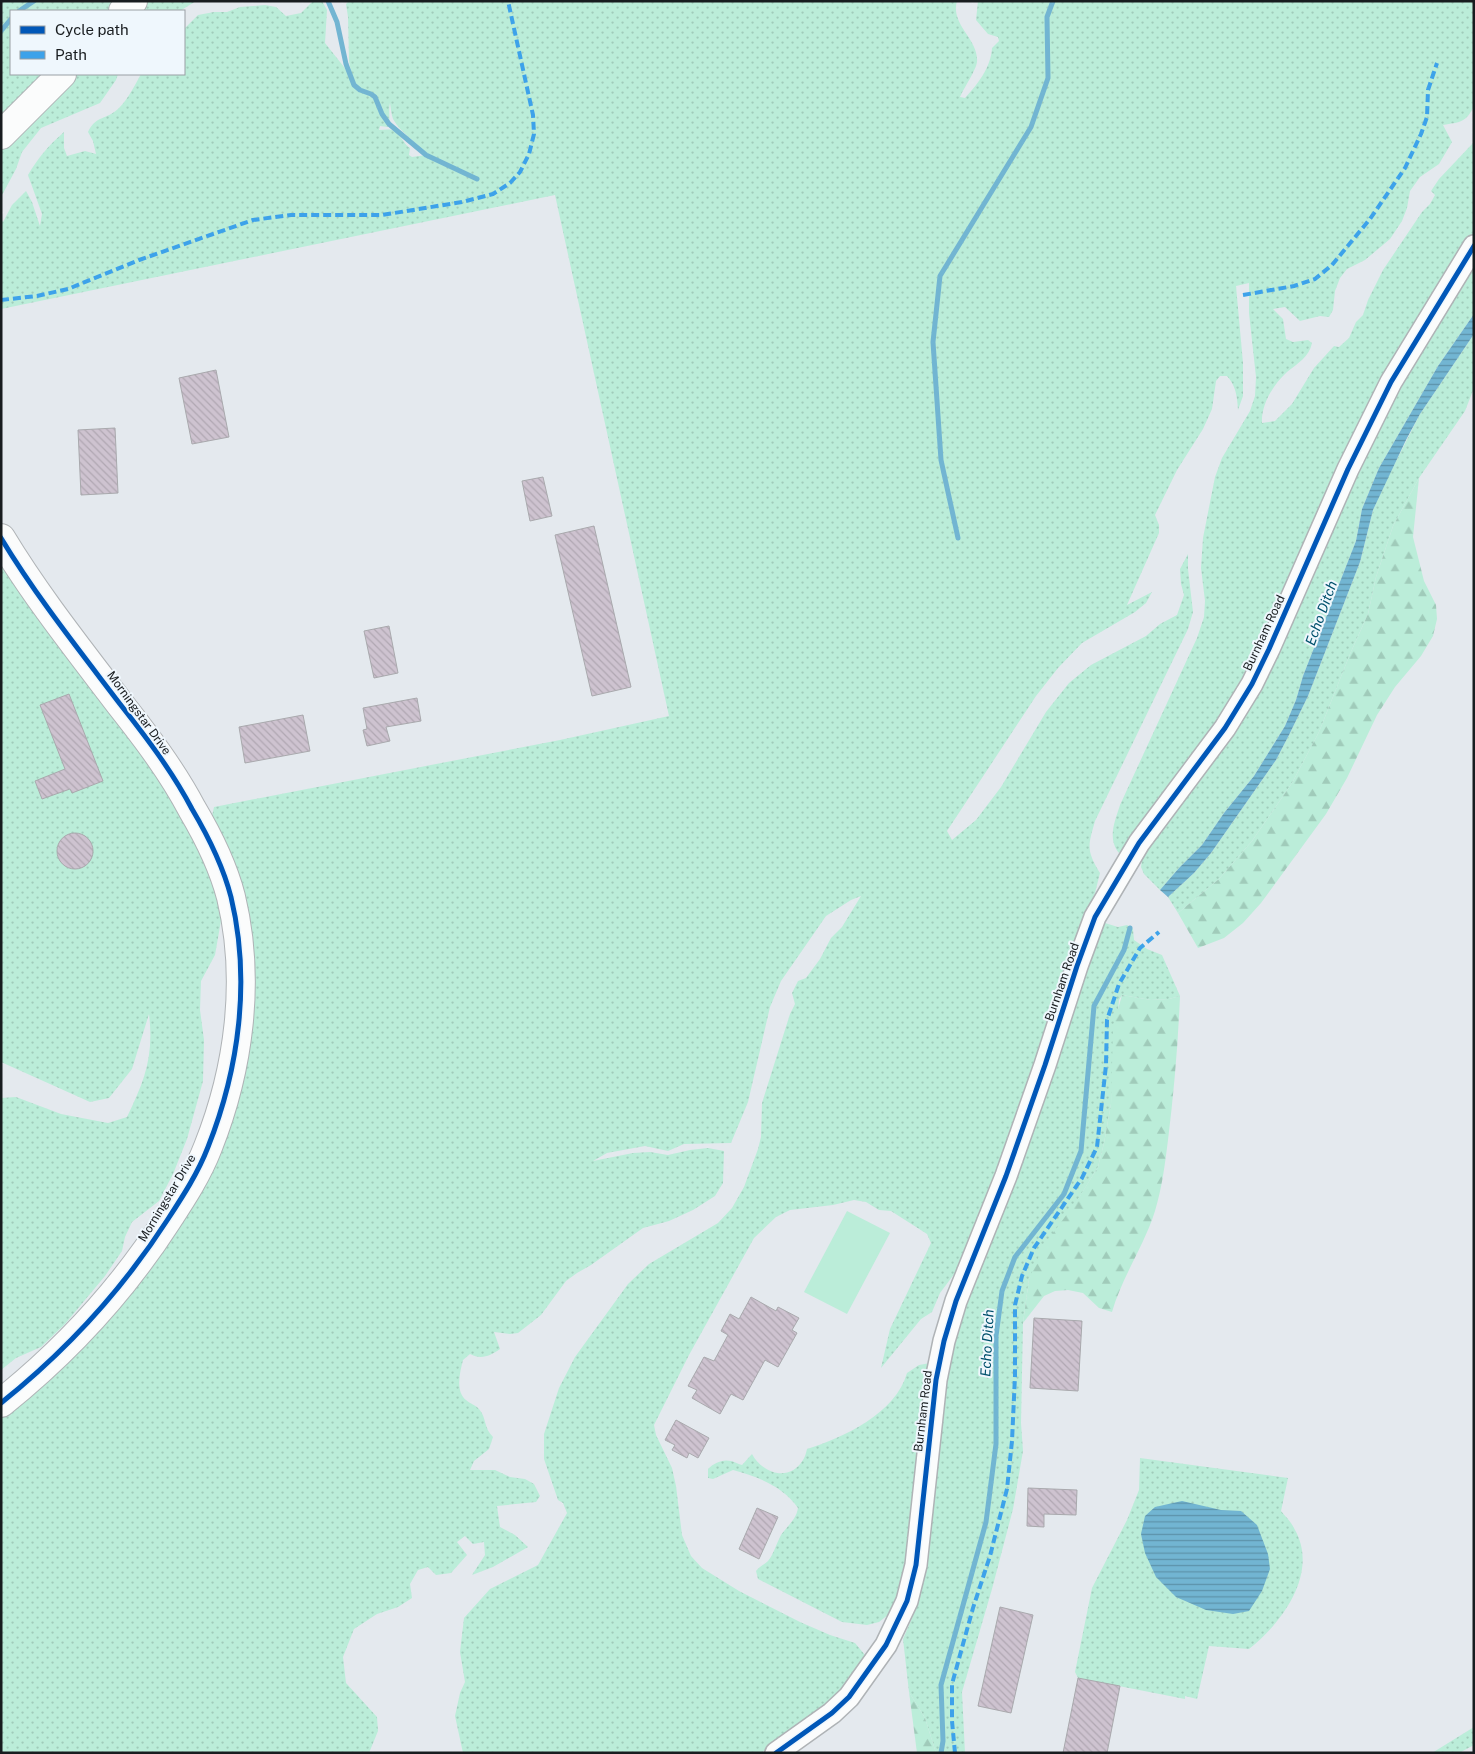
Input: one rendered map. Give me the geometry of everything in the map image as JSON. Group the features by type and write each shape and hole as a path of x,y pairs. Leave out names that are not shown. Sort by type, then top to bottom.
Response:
{"street":[{"path":"124,10 133,1"},
{"path":"1,135 61,75"},
{"name":"Burnham Road","path":"776,1753 832,1713 849,1697 886,1645 907,1601 916,1565 936,1380 944,1341 956,1301 1006,1176 1095,917 1139,842 1225,728 1252,684 1348,468 1391,382 1474,246"},
{"name":"Morningstar Drive","path":"1,538 53,616 150,744 191,805 218,860 230,896 240,962 240,992 234,1058 221,1110 194,1177 147,1252 122,1284 56,1356 1,1403"}],"green space":[{"path":"1,1 119,1 110,10 10,10 10,75 46,75 1,120"},
{"path":"146,1 196,1 182,10 138,10"},
{"path":"313,1 322,1 327,10 325,43 344,67 353,83 349,61 346,4 349,1 957,1 957,17 974,46 977,62 960,97 965,98 983,75 989,62 992,48 999,41 998,37 988,34 976,20 978,1 1474,1 1474,106 1468,116 1462,121 1443,125 1452,142 1439,164 1420,177 1410,191 1402,221 1390,239 1365,260 1347,269 1340,278 1335,291 1333,310 1329,317 1320,316 1300,321 1285,307 1273,309 1283,319 1286,339 1293,342 1308,340 1312,343 1306,356 1287,372 1269,395 1262,416 1262,423 1275,421 1292,404 1314,368 1334,346 1339,347 1349,338 1356,322 1363,315 1368,300 1383,270 1422,212 1430,204 1435,195 1431,191 1439,179 1474,142 1474,232 1446,272 1240,690 1138,833 1119,853 1113,841 1113,829 1120,805 1197,638 1204,617 1205,601 1201,568 1203,538 1215,477 1222,458 1250,411 1255,396 1256,377 1249,313 1249,283 1236,286 1243,363 1243,396 1238,410 1236,392 1227,376 1220,376 1216,381 1212,409 1203,429 1177,470 1155,515 1159,525 1159,533 1127,605 1152,592 1146,603 1135,612 1082,643 1058,668 1036,696 947,831 952,840 976,820 1001,787 1046,712 1069,683 1091,665 1146,636 1160,624 1177,615 1184,595 1180,569 1188,554 1193,612 1188,629 1095,821 1090,842 1090,853 1100,873 1095,893 1087,910 993,1188 961,1265 940,1293 932,1312 921,1319 881,1368 890,1329 931,1243 927,1234 891,1211 879,1210 866,1202 854,1200 833,1205 790,1210 776,1217 754,1238 689,1355 654,1425 656,1435 672,1468 682,1535 691,1556 702,1568 739,1591 800,1622 855,1643 865,1655 865,1664 858,1676 803,1726 761,1753 463,1753 455,1716 460,1693 465,1682 460,1652 464,1618 490,1589 538,1565 567,1513 563,1503 558,1500 544,1459 544,1434 559,1388 575,1357 628,1284 649,1264 718,1223 732,1208 744,1187 758,1149 761,1137 762,1103 790,1014 795,1004 792,993 798,981 806,978 820,959 831,938 842,927 861,896 826,916 781,981 770,1007 748,1102 731,1143 684,1144 668,1151 645,1146 607,1153 593,1161 633,1153 650,1152 668,1155 708,1148 724,1151 723,1183 715,1196 693,1210 669,1221 643,1228 566,1281 541,1315 518,1333 494,1332 500,1349 493,1354 485,1356 478,1357 470,1354 463,1360 459,1381 460,1392 466,1400 481,1412 493,1437 489,1449 474,1461 470,1470 495,1470 510,1477 525,1479 534,1484 540,1496 536,1502 497,1506 500,1527 515,1535 528,1547 493,1567 472,1575 485,1555 484,1542 473,1544 465,1536 457,1542 467,1555 451,1573 436,1575 428,1567 418,1570 410,1584 412,1598 398,1607 377,1614 354,1629 343,1657 346,1683 377,1717 378,1731 369,1753 1,1753 1,1415 103,1320 244,1059 211,821 214,807 560,740 669,716 555,195 1,309 1,219 3,222 12,205 26,191 40,226 42,214 28,175 53,142 64,132 64,148 67,156 85,151 96,154 93,141 88,132 98,120 119,108 140,75 185,75 185,28 198,15 227,12 240,7 265,5 276,7 286,16 301,13","holes":["390,103 392,117 396,124 426,155 412,157 409,155 410,148 395,131 379,130 380,126 388,127"]},
{"path":"75,75 118,75 100,103 41,128 22,152 16,169 1,197 1,148 38,109"},
{"path":"1474,262 1474,314 1438,366 1379,468 1362,509 1356,541 1285,726 1254,776 1224,813 1202,845 1160,890 1144,874 1141,867 1143,853 1186,793 1378,427"},
{"path":"1474,334 1474,388 1465,411 1419,478 1393,526 1376,577 1368,614 1319,732 1292,783 1252,841 1219,879 1178,913 1168,897 1194,873 1211,853 1276,760 1289,735 1308,696 1360,562 1373,510 1389,475 1420,414"},
{"path":"1419,478 1413,537 1424,581 1436,605 1437,619 1433,636 1421,656 1395,687 1377,715 1347,778 1326,814 1261,903 1243,923 1224,938 1198,948 1178,913 1219,879 1252,841 1292,783 1319,732 1368,614 1376,577 1393,526"},
{"path":"1,557 191,824 223,909 215,955 201,981 200,1010 204,1040 203,1081 187,1139 173,1174 159,1201 132,1222 125,1237 122,1251 105,1276 65,1324 41,1347 16,1358 1,1370 1,1098 16,1097 61,1114 108,1123 127,1117 147,1067 150,1029 149,1014 132,1069 109,1098 90,1102 1,1062"},
{"path":"1105,923 1118,927 1127,925 1133,929 1134,940 1147,949 1162,955 1180,996 1151,1000 1122,995 1119,1000 1111,1104 1098,1167 1029,1279 1023,1323 1021,1423 1023,1451 1013,1509 962,1692 965,1753 936,1753 925,1718 909,1692 903,1639 916,1609 925,1572 931,1532 943,1398 950,1361 966,1302 1099,929"},
{"path":"1122,995 1151,1000 1180,996 1176,1068 1170,1122 1160,1194 1155,1211 1145,1237 1121,1286 1112,1312 1099,1308 1083,1293 1068,1290 1055,1291 1044,1296 1023,1323 1029,1279 1043,1247 1078,1199 1098,1167 1111,1104 1113,1027"},
{"path":"847,1211 890,1233 847,1314 804,1292"},
{"path":"930,1363 908,1561 893,1611 879,1622 867,1625 842,1622 758,1579 756,1571 770,1558 781,1535 794,1519 798,1508 785,1494 761,1479 733,1470 713,1479 708,1478 708,1469 721,1461 733,1461 742,1465 752,1454 756,1461 769,1470 776,1473 791,1471 803,1460 807,1449 852,1431 880,1412 901,1387 907,1373 919,1365"},
{"path":"1140,1458 1288,1478 1281,1511 1291,1522 1301,1546 1303,1563 1300,1580 1284,1611 1249,1649 1209,1646 1197,1699 1185,1696 1185,1699 1078,1678 1075,1672 1092,1588 1127,1520 1139,1490"},
{"path":"909,1692 925,1718 936,1753 917,1753"},
{"path":"1474,1727 1474,1745 1459,1753 1432,1753"}],"water":[{"path":"1474,314 1474,334 1420,414 1373,510 1360,562 1308,696 1276,760 1211,853 1194,873 1168,897 1160,890 1202,845 1224,813 1254,776 1285,726 1356,541 1362,509 1379,468 1438,366"},
{"path":"1182,1501 1221,1510 1241,1511 1257,1525 1268,1554 1270,1569 1262,1591 1249,1611 1233,1614 1206,1610 1176,1597 1156,1577 1145,1553 1141,1534 1145,1516 1155,1507"}],"building":[{"path":"216,370 229,437 192,444 179,378"},
{"path":"115,428 118,493 81,495 78,430"},
{"path":"543,477 552,516 530,521 522,481"},
{"path":"594,526 631,687 592,696 555,535"},
{"path":"389,626 398,673 374,678 364,631"},
{"path":"69,694 103,781 72,793 70,789 42,799 35,781 65,769 40,705"},
{"path":"417,698 421,721 386,727 390,741 367,746 363,730 367,729 363,708"},
{"path":"303,715 310,751 245,763 239,727"},
{"path":"75,833 82,834 88,838 92,844 92,858 88,864 82,868 75,869 68,868 62,864 58,858 57,851 58,844 62,838 68,834"},
{"path":"751,1297 776,1311 778,1307 799,1318 792,1330 797,1333 778,1367 765,1360 743,1400 731,1394 720,1414 692,1398 697,1390 688,1386 704,1357 714,1361 728,1335 721,1331 730,1314 739,1319"},
{"path":"1034,1318 1082,1321 1078,1391 1030,1388"},
{"path":"676,1420 709,1438 698,1458 689,1453 687,1458 672,1450 675,1445 665,1440"},
{"path":"1028,1488 1077,1490 1076,1515 1044,1514 1044,1527 1027,1526"},
{"path":"757,1508 778,1517 759,1559 739,1549"},
{"path":"1000,1607 1033,1615 1011,1713 978,1706"},
{"path":"1078,1678 1120,1686 1107,1753 1063,1753"}],"waterway":[{"path":"20,10 34,1"},
{"path":"328,1 337,22 346,64 354,85 375,97 382,114 389,124 426,155 477,179"},
{"path":"958,538 941,460 933,342 940,276 1031,127 1048,78 1047,17 1053,1"},
{"path":"1,31 10,20"},
{"name":"Echo Ditch","path":"941,1753 943,1741 941,1685 986,1522 996,1444 996,1336 1002,1291 1015,1257 1064,1194 1081,1151 1094,1006 1124,950 1130,928"}],"marked path":[{"path":"1,300 37,296 68,289 139,260 253,220 291,215 382,215 462,202 493,194 510,183 520,172 529,154 534,134 533,115 508,1"},
{"path":"1243,295 1294,286 1315,279 1332,265 1370,219 1405,168 1427,117 1428,90 1437,63"},
{"path":"955,1753 952,1721 952,1684 990,1556 1007,1489 1012,1441 1015,1376 1015,1305 1022,1276 1034,1248 1082,1178 1097,1147 1106,1065 1107,1020 1119,984 1140,948 1159,932"}],"cycle path":[{"path":"776,1753 832,1713 849,1697 886,1645 907,1601 916,1565 936,1380 944,1341 956,1301 1006,1176 1095,917 1139,843 1225,728 1252,684 1348,469 1391,382 1474,246"},
{"path":"1,538 58,622 158,755 176,781 204,830 228,885 231,897 237,928 241,992 239,1024 227,1087 208,1147 190,1184 151,1245 113,1294 71,1340 1,1403"}]}
